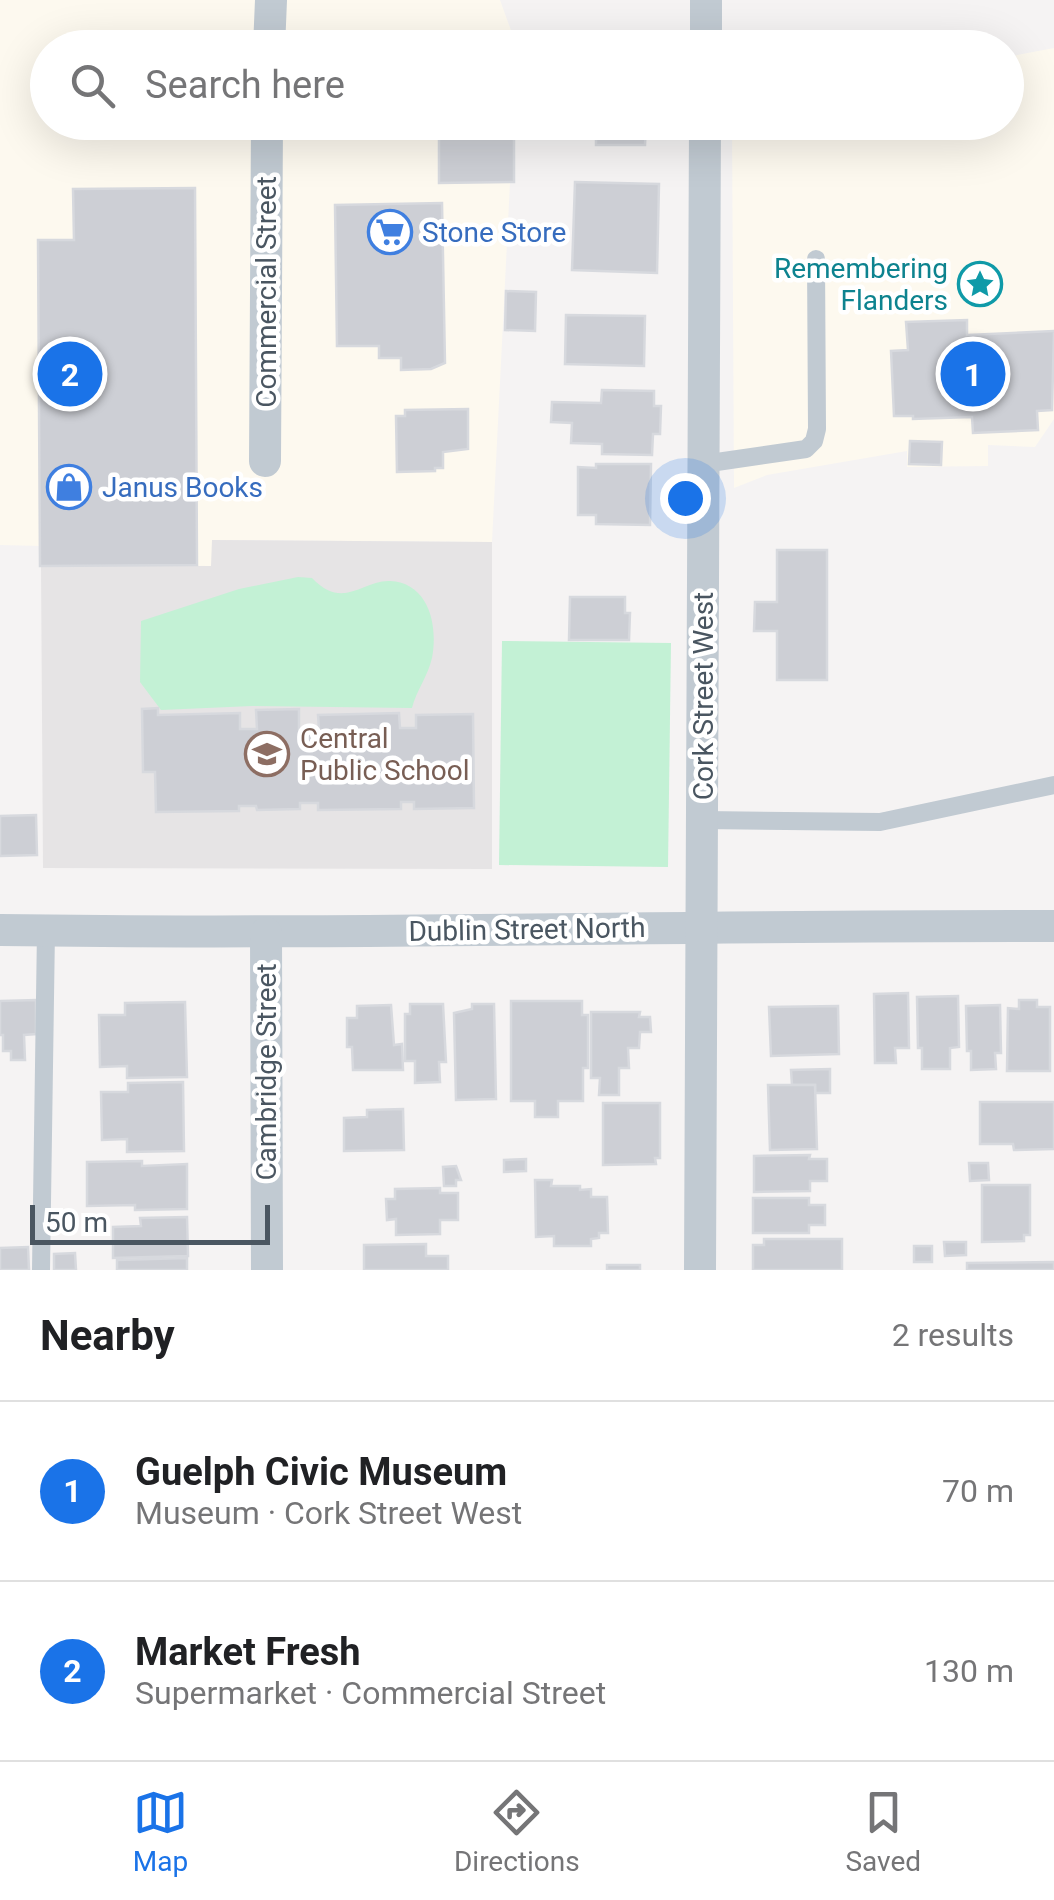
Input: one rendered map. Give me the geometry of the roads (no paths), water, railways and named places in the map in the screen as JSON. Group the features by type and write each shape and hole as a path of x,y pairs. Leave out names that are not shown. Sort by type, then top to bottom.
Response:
{"street":[{"path":"270,30 271,0"},
{"path":"706,0 706,30"},
{"name":"Commercial Street","path":"265,460 267,140"},
{"name":"Cork Street West","path":"700,1270 705,140"},
{"name":"Dublin Street North","path":"0,930 266,933 701,926 1054,926"},
{"name":"Cambridge Street","path":"266,933 267,1270"}],"lane":[{"path":"703,464 806,449 814,441 818,429 816,259"},
{"path":"703,820 880,822 1054,785"},
{"path":"41,1270 46,930"}],"place":[{"name":"Stone Store","path":"390,232"},
{"name":"Remembering Flanders","path":"980,284"},
{"name":"Market Fresh","path":"70,374"},
{"name":"Guelph Civic Museum","path":"973,374"},
{"name":"Janus Books","path":"69,487"},
{"name":"Central Public School","path":"267,754"}]}
